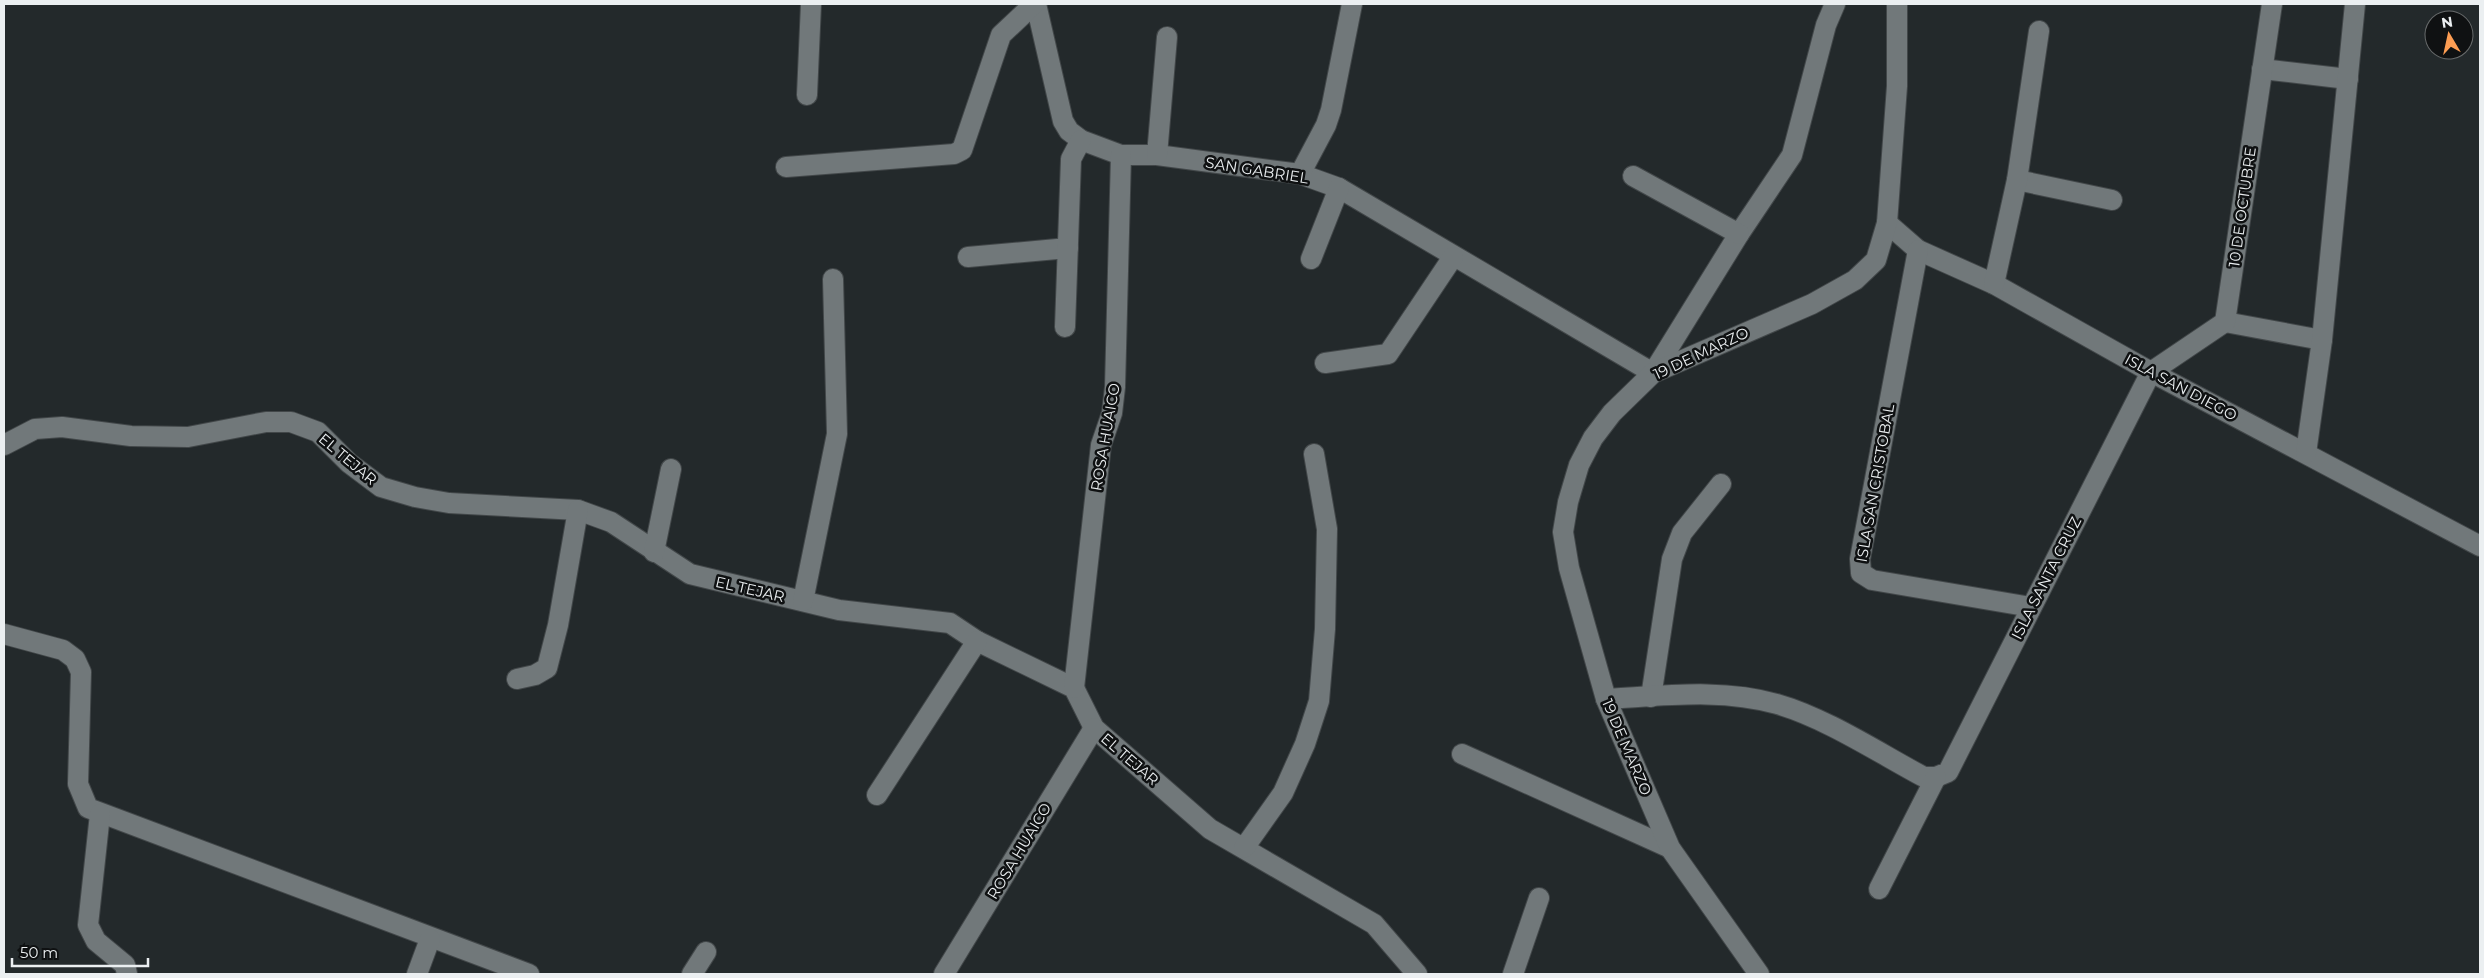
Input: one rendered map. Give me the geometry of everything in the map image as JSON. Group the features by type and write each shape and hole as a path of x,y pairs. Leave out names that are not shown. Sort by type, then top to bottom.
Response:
{"street":[{"path":"807,95 812,4"},
{"path":"786,167 954,154 962,150 1001,35 1035,4"},
{"name":"SAN GABRIEL","path":"1035,4 1063,121 1069,130 1081,140 1121,156 1157,155 1300,174 1339,188 1653,372"},
{"path":"1300,174 1326,126 1331,110 1352,4"},
{"path":"1653,372 1739,234 1792,155 1826,25 1835,4"},
{"name":"19 DE MARZO","path":"1759,974 1670,848 1626,698 1569,568 1564,532 1566,509 1579,466 1593,438 1612,413 1653,372 1812,304 1855,280 1876,260 1889,225 1897,86 1897,4"},
{"name":"10 DE OCTUBRE","path":"2225,322 2272,4"},
{"path":"2306,453 2322,340 2356,4"},
{"path":"1994,284 2017,180 2039,31"},
{"path":"1157,155 1167,37"},
{"path":"2262,68 2348,79"},
{"path":"1065,327 1071,159 1081,140"},
{"name":"ROSA HUAICO","path":"1074,688 1101,445 1112,413 1116,387 1121,156"},
{"path":"1633,176 1739,234"},
{"path":"2017,180 2112,200"},
{"path":"1311,259 1339,188"},
{"name":"ISLA SAN DIEGO","path":"1889,225 1916,248 1994,284 2152,372 2480,546"},
{"path":"968,257 1068,248"},
{"name":"ISLA SAN CRISTOBAL","path":"1916,248 1860,559 1861,573 1872,580 2031,607"},
{"path":"1324,363 1388,354 1453,256"},
{"path":"803,601 837,434 833,279"},
{"path":"2152,372 2225,322 2322,340"},
{"name":"ISLA SANTA CRUZ","path":"1936,777 1948,772 2152,372"},
{"name":"EL TEJAR","path":"4,445 35,429 62,427 131,436 188,438 266,422 291,422 318,432 349,463 381,486 415,497 449,503 578,510 611,522 690,574 839,610 950,623 976,641 1074,688 1094,728 1210,829 1374,924 1417,974"},
{"path":"1244,848 1283,793 1305,744 1319,701 1325,629 1327,529 1314,454"},
{"path":"654,552 671,468"},
{"path":"1721,484 1682,534 1626,698 1711,694 1778,704 1818,720 1924,777 1936,777 1879,890"},
{"path":"517,679 535,675 547,668 558,625 578,510"},
{"path":"4,634 63,650 75,658 81,672 78,784 88,808 430,939 528,974"},
{"path":"877,794 976,641"},
{"name":"ROSA HUAICO","path":"944,974 1094,728"},
{"path":"1462,754 1670,848"},
{"path":"100,814 88,925 96,941 125,965 127,974"},
{"path":"1513,974 1539,898"},
{"path":"417,974 430,939"},
{"path":"692,974 706,952"}]}
